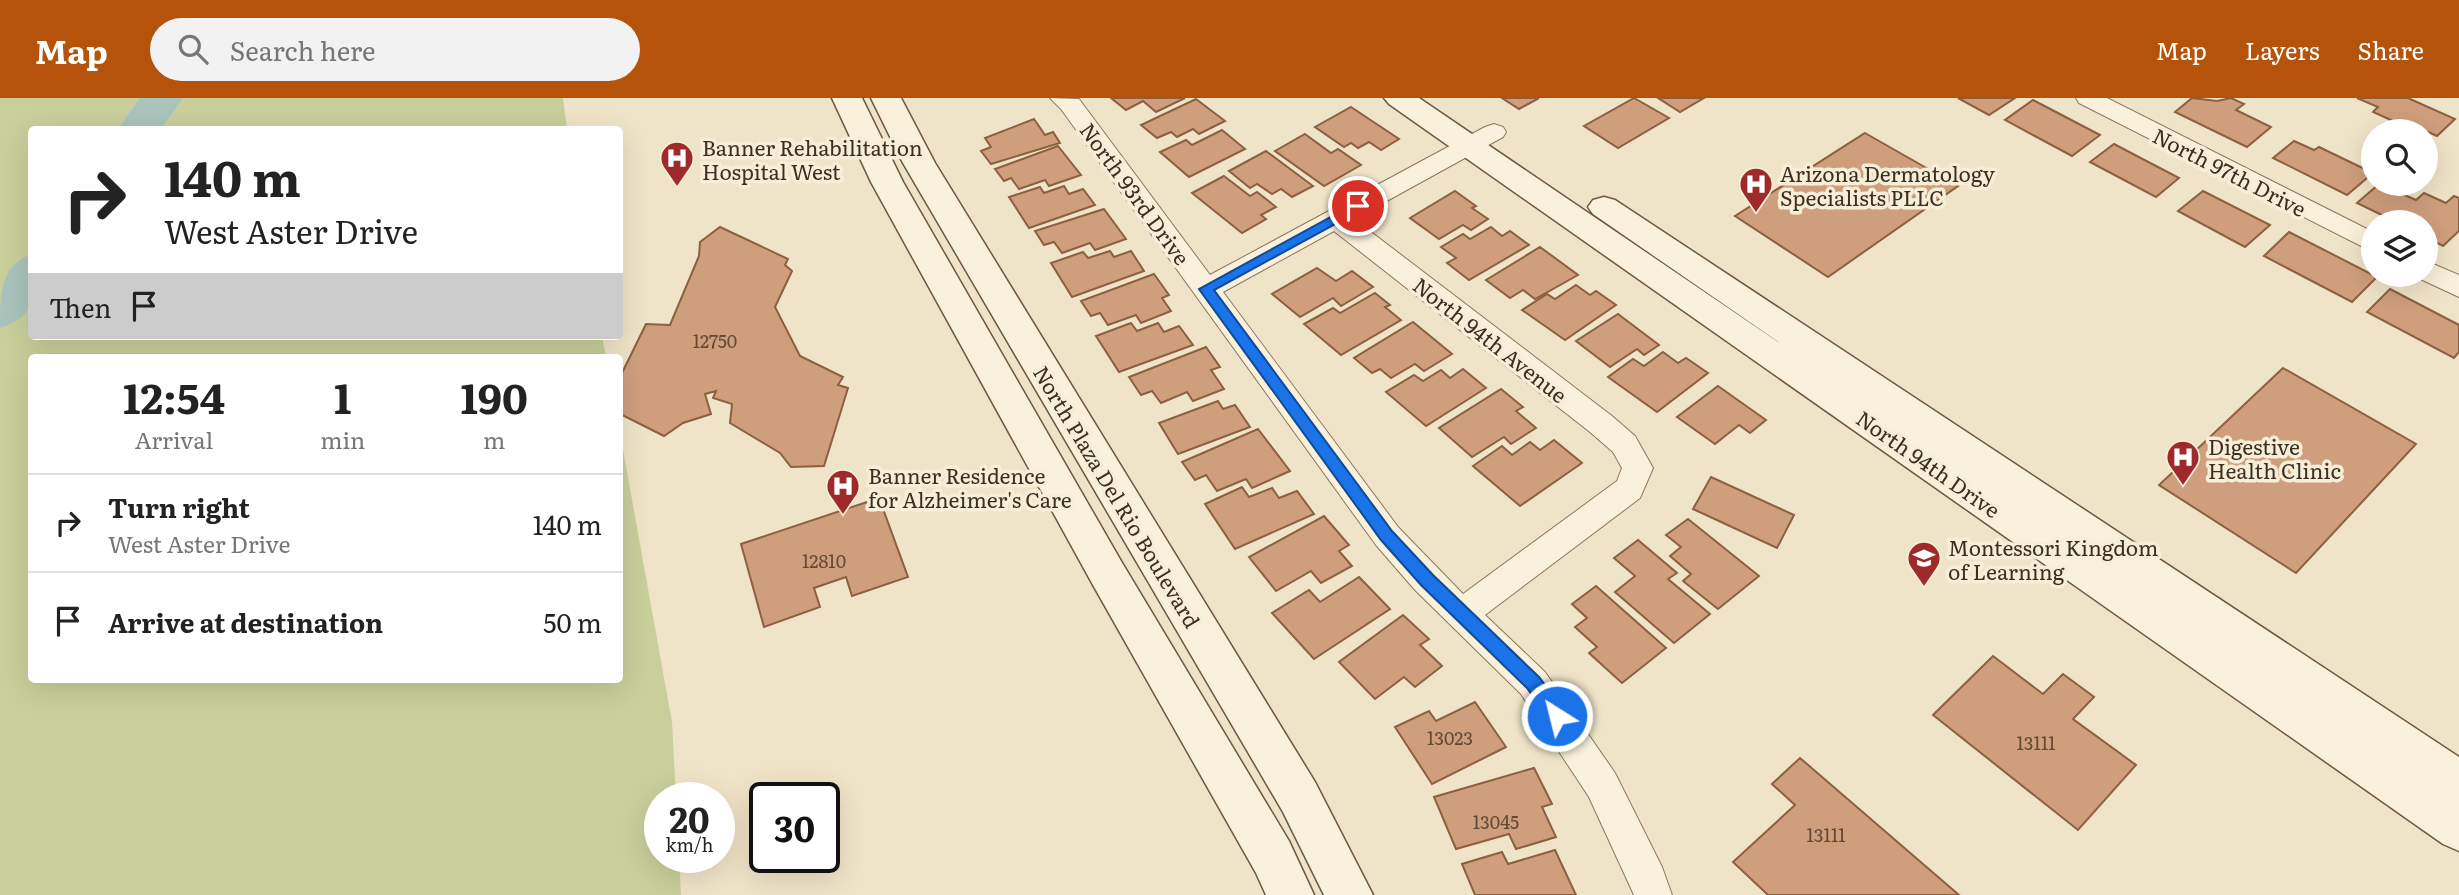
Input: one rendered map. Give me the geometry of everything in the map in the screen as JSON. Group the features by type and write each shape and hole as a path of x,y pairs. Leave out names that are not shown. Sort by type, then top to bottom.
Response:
{"street":[{"name":"North Plaza Del Rio Boulevard","path":"847,98 887,182 1107,573 1273,857 1290,895"},
{"name":"North Plaza Del Rio Boulevard","path":"886,98 919,163 1285,774 1349,895"},
{"name":"North 93rd Drive","path":"1062,98 1070,104 1387,536 1427,580 1533,683 1602,785 1653,895"},
{"name":"North 94th Drive","path":"1399,98 1481,139 1984,482 2459,829"},
{"name":"North 94th Drive","path":"1443,98 1481,139"},
{"name":"North 97th Drive","path":"2088,98 2361,237"},
{"path":"1206,289 1481,139"},
{"name":"North 94th Avenue","path":"1335,219 1601,424 1624,444 1638,468 1629,489 1462,613"},
{"path":"2438,276 2459,287"},
{"name":"North 94th Drive","path":"1984,482 2459,782"}],"green space":[{"path":"0,98 563,98 567,126 28,126 28,340 603,340 605,354 28,354 28,683 623,683 623,450 672,722 675,782 644,782 644,873 680,873 681,895 0,895"}],"building":[{"path":"1111,98 1185,98 1156,112 1143,101 1126,110"},
{"path":"1502,98 1539,98 1519,109"},
{"path":"1634,98 1669,118 1618,148 1584,126"},
{"path":"1658,98 1704,98 1680,112"},
{"path":"1958,98 2015,98 1989,115"},
{"path":"2192,98 2217,101 2231,98 2244,104 2236,110 2271,127 2247,147 2175,112"},
{"path":"2357,98 2408,98 2455,119 2438,135 2438,119 2389,119 2373,112 2378,107"},
{"path":"1196,99 1225,121 1199,134 1193,129 1177,137 1171,132 1157,138 1141,125"},
{"path":"2033,100 2100,135 2072,156 2005,120"},
{"path":"1351,107 1399,139 1381,150 1369,142 1358,148 1351,143 1344,147 1315,127"},
{"path":"1034,119 1045,135 1053,132 1060,143 991,164 981,151 991,147 985,138"},
{"path":"1222,130 1245,149 1189,177 1160,152 1186,140 1192,145"},
{"path":"1865,133 1958,186 1828,277 1735,216"},
{"path":"1305,134 1331,153 1338,149 1361,165 1324,186 1275,151"},
{"path":"2294,141 2314,150 2319,147 2361,167 2361,183 2347,195 2273,158"},
{"path":"2114,144 2179,178 2156,197 2090,162"},
{"path":"1058,146 1081,175 1049,186 1045,180 1019,189 1011,178 1004,181 995,169"},
{"path":"1266,151 1313,186 1292,197 1281,189 1272,194 1257,184 1250,188 1229,171"},
{"path":"1224,176 1250,196 1257,192 1276,207 1261,215 1266,219 1242,233 1192,193"},
{"path":"1064,186 1069,194 1083,189 1095,205 1029,228 1009,197 1040,187 1044,193"},
{"path":"1455,191 1476,206 1472,208 1488,219 1471,230 1463,225 1439,239 1410,218"},
{"path":"2203,191 2270,225 2245,247 2178,211"},
{"path":"2365,196 2407,196 2416,200 2421,196 2431,196 2446,203 2454,196 2459,198 2459,231 2443,246 2438,243 2438,210 2371,210 2357,203"},
{"path":"1104,209 1126,239 1095,250 1090,243 1062,253 1054,242 1044,245 1035,231"},
{"path":"720,227 788,259 785,265 792,271 775,307 800,356 843,377 838,385 848,388 824,466 791,467 780,453 730,423 732,404 713,398 716,391 705,394 711,414 683,423 664,436 623,416 623,371 646,324 670,325 699,256 700,242"},
{"path":"1491,227 1502,236 1510,231 1529,245 1469,280 1447,263 1456,258 1441,247 1463,234 1470,239"},
{"path":"2289,232 2361,269 2361,287 2367,287 2352,302 2264,256"},
{"path":"1540,247 1578,275 1535,299 1523,290 1510,298 1486,280"},
{"path":"1110,251 1114,257 1131,251 1144,271 1072,297 1051,263 1083,252 1088,258"},
{"path":"1317,268 1336,281 1352,271 1373,287 1341,306 1333,298 1300,317 1272,294"},
{"path":"1154,274 1169,295 1162,298 1171,311 1141,323 1136,315 1108,325 1100,313 1091,316 1081,301"},
{"path":"1576,285 1590,295 1596,291 1616,305 1565,340 1522,310 1547,294 1555,299"},
{"path":"2390,289 2459,325 2459,352 2454,358 2367,312"},
{"path":"1375,293 1390,305 1385,307 1401,320 1341,355 1304,324 1333,308 1340,313"},
{"path":"1618,314 1659,345 1644,355 1637,349 1610,367 1576,341"},
{"path":"1413,322 1452,354 1424,371 1415,364 1391,378 1380,369 1372,373 1354,358"},
{"path":"1131,323 1137,331 1158,323 1164,332 1179,326 1193,345 1119,372 1096,336"},
{"path":"1206,347 1220,367 1211,370 1224,389 1193,401 1187,392 1161,403 1152,391 1141,395 1129,377"},
{"path":"1663,352 1678,363 1686,358 1708,373 1657,412 1608,377 1633,359 1644,366"},
{"path":"2283,368 2416,444 2296,573 2159,485"},
{"path":"1463,369 1486,388 1426,426 1386,392 1414,375 1423,381 1441,370 1450,378"},
{"path":"1718,386 1766,420 1750,433 1739,425 1715,444 1677,417"},
{"path":"1501,389 1523,407 1516,411 1536,428 1511,444 1504,437 1472,457 1439,428"},
{"path":"1218,401 1223,409 1235,405 1250,427 1178,454 1159,423"},
{"path":"1258,429 1290,471 1252,488 1246,479 1217,491 1206,475 1195,480 1182,462"},
{"path":"1554,440 1582,463 1520,506 1473,466 1502,446 1512,455 1530,442 1540,450"},
{"path":"1711,477 1794,515 1777,548 1693,509"},
{"path":"1242,487 1249,497 1272,488 1279,498 1297,491 1314,514 1235,549 1205,504"},
{"path":"879,498 908,577 852,596 846,577 814,588 820,607 764,627 741,544"},
{"path":"1324,516 1349,545 1339,551 1352,566 1321,583 1311,571 1276,591 1249,557"},
{"path":"1688,519 1759,576 1718,609 1683,581 1691,574 1670,556 1681,547 1666,535"},
{"path":"1638,540 1677,573 1668,579 1710,614 1674,643 1615,592 1635,576 1614,558"},
{"path":"1359,577 1390,609 1314,659 1272,613 1309,590 1320,602"},
{"path":"1596,586 1666,648 1622,683 1589,653 1597,647 1575,627 1587,618 1572,604"},
{"path":"1403,615 1429,639 1420,645 1442,666 1415,687 1404,677 1375,699 1339,662"},
{"path":"1993,656 2043,694 2063,674 2094,697 2073,719 2136,765 2078,830 1933,715"},
{"path":"1475,702 1506,747 1432,784 1395,727 1429,711 1436,721"},
{"path":"1800,758 1959,895 1768,895 1733,862 1795,805 1772,784"},
{"path":"1534,768 1552,804 1542,807 1556,837 1516,849 1509,834 1456,849 1434,797"},
{"path":"1555,850 1576,895 1475,895 1462,864 1502,852 1508,864"}],"waterway":[{"path":"141,126 162,98"},
{"path":"0,311 28,275"}],"place":[{"name":"Banner Rehabilitation Hospital West","path":"677,188"},
{"name":"Arizona Dermatology Specialists PLLC","path":"1756,214"},
{"name":"Digestive Health Clinic","path":"2183,487"},
{"name":"Banner Residence for Alzheimer's Care","path":"843,516"},
{"name":"Montessori Kingdom of Learning","path":"1924,588"}],"route":[{"path":"1358,206 1206,289 1387,536 1427,580 1533,683 1557,716"}]}
